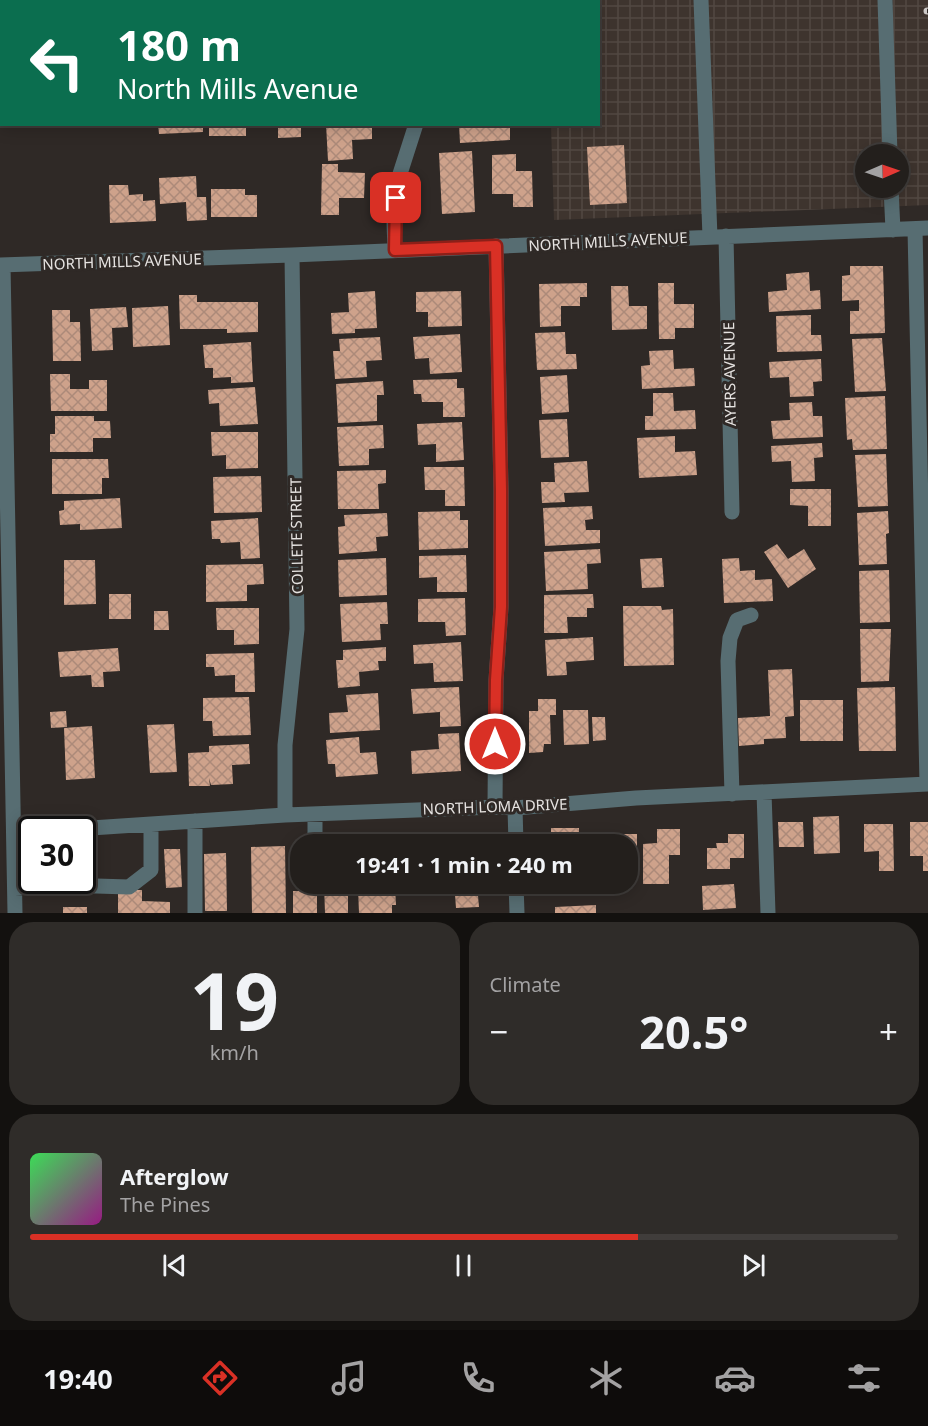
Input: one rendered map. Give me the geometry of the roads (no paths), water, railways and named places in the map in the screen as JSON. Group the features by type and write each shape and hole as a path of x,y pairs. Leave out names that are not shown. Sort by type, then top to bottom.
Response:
{"street":[{"path":"701,0 710,237"},
{"path":"885,0 890,144"},
{"path":"395,250 394,222 398,180 415,126"},
{"path":"891,198 893,230"},
{"path":"922,228 928,784"},
{"name":"NORTH MILLS AVENUE","path":"2,265 922,228"},
{"name":"AYERS AVENUE","path":"726,236 732,512"},
{"path":"495,807 496,680 501,607 496,246"},
{"name":"COLLETE STREET","path":"285,815 285,745 297,629 292,255"},
{"path":"2,265 15,834 7,856 15,888 15,913"},
{"path":"732,794 728,661 730,638 737,620 751,615"},
{"name":"NORTH LOMA DRIVE","path":"96,828 285,815 515,808 636,798 928,784"},
{"path":"764,792 768,913"},
{"path":"515,808 516,834"},
{"path":"315,814 315,834"},
{"path":"195,821 195,913"},
{"path":"15,888 63,885 129,887 151,870 151,824"},
{"path":"516,894 517,913"}]}
